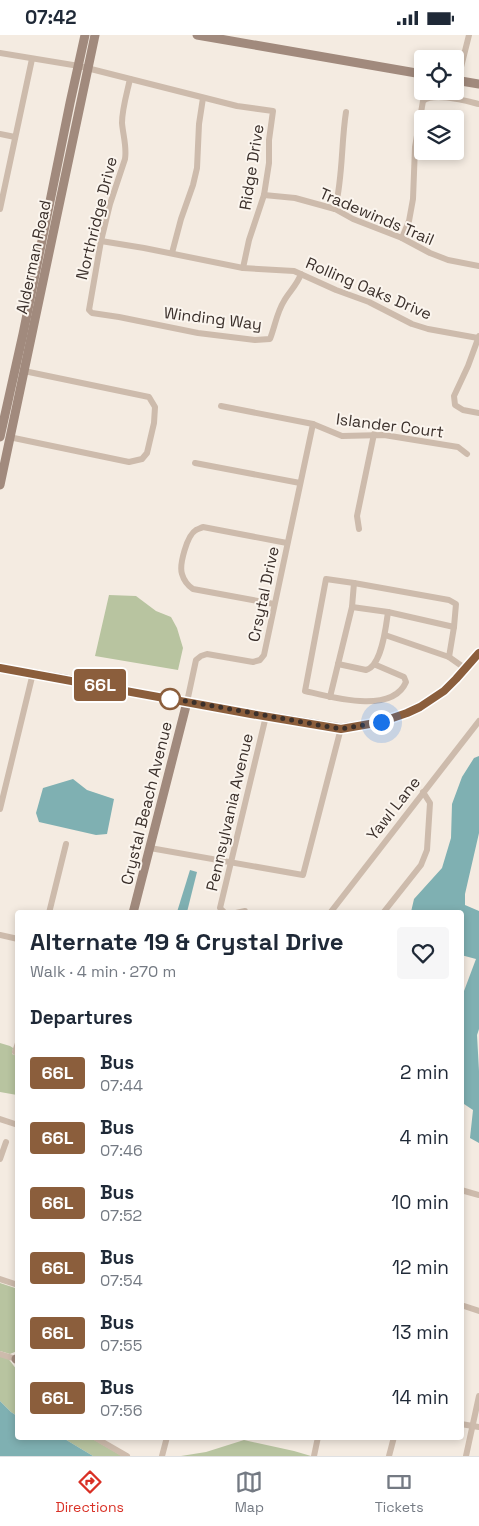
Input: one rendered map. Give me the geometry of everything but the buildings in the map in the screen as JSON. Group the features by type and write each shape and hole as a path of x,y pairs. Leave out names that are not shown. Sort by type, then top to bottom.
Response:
{"main road":[{"name":"Alderman Road","path":"5,437 3,414 23,334 85,35"},
{"name":"Alderman Road","path":"0,485 5,437 24,371 95,35"},
{"path":"197,35 414,73"},
{"path":"464,82 479,85"},
{"path":"0,668 341,729 381,722 407,713 431,701 466,669 479,653"},
{"name":"Crystal Beach Avenue","path":"135,910 187,702"}],"street":[{"path":"464,55 469,35"},
{"path":"0,53 78,66 203,98 199,124 197,168 193,185 180,219 172,253"},
{"path":"0,209 32,59"},
{"name":"Northridge Drive","path":"89,304 110,204 125,159 122,117 130,79"},
{"path":"402,238 409,221 413,199 415,147 423,101 427,97 479,104"},
{"name":"Ridge Drive","path":"203,98 237,106 273,111 269,140 269,163 264,195 249,240 243,268"},
{"path":"335,209 340,188 343,130 346,112"},
{"path":"0,134 15,137"},
{"name":"Tradewinds Trail","path":"264,195 295,198 335,209 353,219 402,238 430,253 448,260 479,265"},
{"name":"Rolling Oaks Drive","path":"101,241 243,268 294,271 336,290 369,302 412,324 428,329 479,337"},
{"name":"Winding Way","path":"89,304 89,310 92,313 227,337 255,340 270,339 284,300 299,280 301,274"},
{"path":"479,337 454,396 455,405 463,410 479,413"},
{"path":"5,437 129,462 142,459 147,453 155,407 149,397 24,371"},
{"name":"Islander Court","path":"221,406 313,424 342,436 384,435 458,447 467,453"},
{"name":"Crsytal Drive","path":"187,702 196,660 201,656 206,654 253,662 260,660 264,655 313,424"},
{"path":"359,529 357,516 374,435"},
{"path":"194,463 300,483"},
{"path":"274,604 194,589 189,586 185,583 180,572 185,548 196,529 203,527 288,543"},
{"path":"376,665 404,677 406,682 398,695 382,701 360,701 305,691 326,579 449,600 456,604 448,657"},
{"path":"330,697 352,607 354,583"},
{"path":"352,607 388,612 454,627"},
{"path":"338,664 366,670 376,665 385,635 388,612"},
{"path":"385,635 448,657 466,669"},
{"path":"0,809 33,673"},
{"name":"Pennsylvania Avenue","path":"222,910 220,908 266,716"},
{"name":"Yawl Lane","path":"332,910 479,721"},
{"path":"150,848 303,875 341,729"},
{"path":"385,910 421,865 424,858 430,803 423,792"},
{"path":"50,910 66,845"},
{"path":"0,935 15,938"},
{"path":"0,1119 15,1124"},
{"path":"0,1159 6,1142"},
{"path":"464,1190 479,1195"},
{"path":"0,1279 15,1284"},
{"path":"464,1306 479,1311"},
{"path":"0,1354 15,1359"},
{"path":"466,1456 476,1426 479,1396"},
{"path":"99,1440 127,1456"},
{"path":"162,1456 166,1440"},
{"path":"314,1456 317,1440"},
{"path":"389,1456 393,1440"}],"green space":[{"path":"109,595 136,596 156,611 171,617 177,628 183,648 178,670 95,656"},
{"path":"0,1043 13,1048 12,1054 15,1055 15,1095 0,1092"},
{"path":"0,1283 15,1288 15,1352 10,1354 0,1351"},
{"path":"0,1354 7,1357 15,1367 15,1415 0,1401"},
{"path":"66,1440 94,1440 122,1456 93,1456"},
{"path":"244,1440 311,1456 181,1456 206,1452"}],"water":[{"path":"479,756 479,833 465,894 465,905 479,911 479,1029 477,1035 479,1143 470,1138 473,1110 464,1104 464,991 476,959 464,956 464,910 411,910 414,899 442,868 451,838 452,804 462,777 474,758"},
{"path":"73,779 87,790 114,799 107,834 96,835 39,822 36,813 43,788"},
{"path":"190,870 197,872 188,910 178,910"},
{"path":"0,1401 15,1415 15,1440 66,1440 93,1456 0,1456"}],"bus line":[{"name":"66L","path":"0,668 341,729 381,722 407,713 431,701 466,669 479,653"}],"route":[{"path":"170,699 341,729 381,722"}]}
